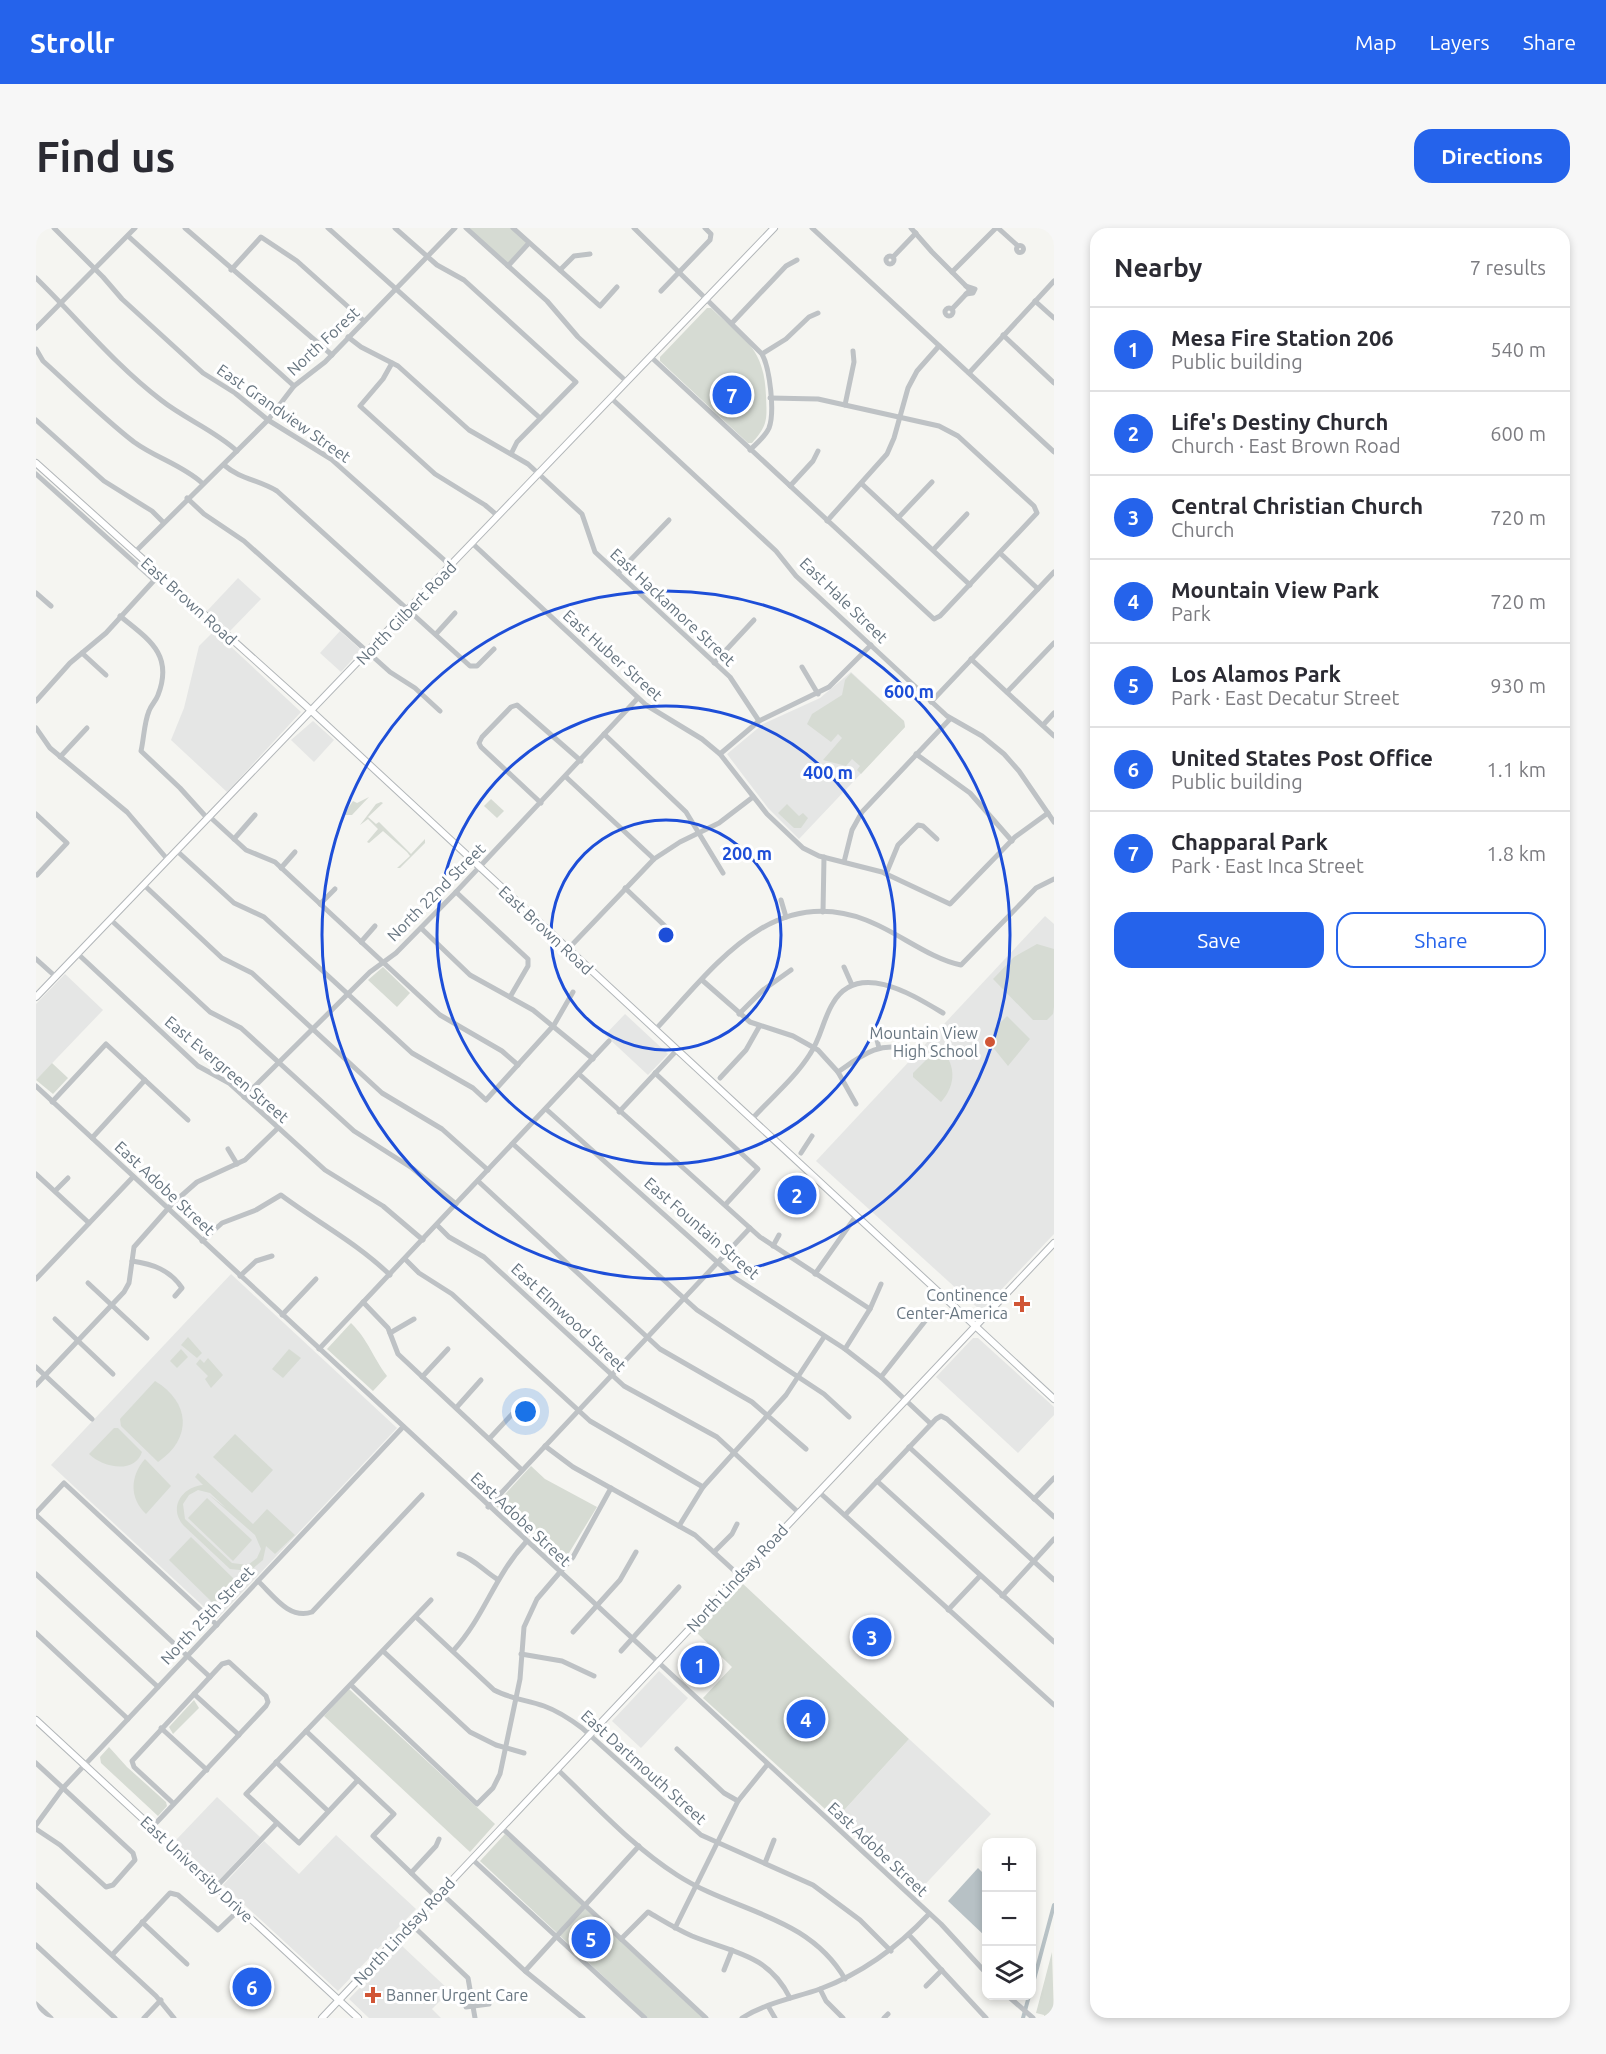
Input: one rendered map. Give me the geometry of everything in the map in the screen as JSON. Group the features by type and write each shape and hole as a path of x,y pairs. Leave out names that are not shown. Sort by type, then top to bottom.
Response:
{"main road":[{"name":"North Gilbert Road","path":"36,997 774,228"},
{"name":"East Brown Road","path":"36,463 311,711 1054,1399"},
{"name":"North Lindsay Road","path":"322,2018 1054,1243"},
{"name":"East University Drive","path":"36,1720 358,2018"}],"street":[{"name":"East Grandview Street","path":"54,228 122,300 203,373 235,393 268,420 332,459 451,566"},
{"path":"36,328 135,228"},
{"path":"185,228 231,270 272,300 332,355"},
{"path":"328,228 540,418"},
{"path":"395,228 427,257 464,280 576,382 518,442 511,454"},
{"name":"North Forest","path":"135,552 268,420 294,386 332,355 455,228"},
{"path":"466,228 548,301 578,337 627,382"},
{"path":"513,228 600,306 617,287"},
{"path":"634,228 762,354 769,373 770,426 750,450"},
{"path":"661,291 711,238 705,228"},
{"path":"812,228 1054,452"},
{"path":"952,272 997,228 1018,246"},
{"path":"893,257 914,231 970,290 952,309"},
{"path":"128,236 294,386"},
{"path":"231,270 261,237 297,261 364,321"},
{"path":"508,266 529,243"},
{"path":"560,270 574,256 590,254"},
{"path":"732,323 786,266 797,260"},
{"path":"36,278 61,302 88,335 160,400 214,433 237,451"},
{"path":"969,374 1054,281"},
{"path":"1035,301 1054,318"},
{"path":"762,354 786,339 809,317 818,312"},
{"path":"1003,335 1054,382"},
{"name":"East Hackamore Street","path":"348,337 361,347 403,369 469,430 511,454 538,474 584,517 593,548 735,684 759,722"},
{"path":"827,521 887,454 912,379 939,346"},
{"path":"36,349 43,361 133,441 151,454 190,472 202,483"},
{"path":"845,405 854,362 853,351"},
{"path":"651,357 936,619 1037,511 953,433 934,424 802,397 770,398"},
{"path":"392,363 379,384 360,406 435,474 485,505 498,516"},
{"name":"East Hale Street","path":"611,398 776,551 796,576 931,702 950,718 982,736 1004,754 1054,822"},
{"path":"36,420 104,481 152,511 163,522"},
{"path":"790,486 813,461 818,451"},
{"path":"224,465 241,477 259,482 276,491 472,666 479,664 494,649"},
{"name":"East Brown Road","path":"36,474 154,580"},
{"path":"36,486 42,479"},
{"path":"898,518 932,482"},
{"path":"862,484 970,585"},
{"path":"187,498 204,514 244,541 392,674 417,690 440,711"},
{"path":"933,550 967,514"},
{"path":"618,573 669,520"},
{"name":"East Huber Street","path":"472,543 638,698 655,712 697,736 720,754 753,797 800,845 824,857 886,874 950,904 1012,841"},
{"path":"1000,553 1038,589"},
{"path":"931,702 1054,572"},
{"path":"36,701 82,653 106,633 159,574"},
{"path":"36,592 51,606"},
{"path":"436,634 455,613"},
{"path":"120,616 155,646 163,660 163,680 158,697 149,709 141,751 209,818 246,850 275,862 440,1015 502,1051 518,1065"},
{"path":"714,663 754,620"},
{"path":"1007,692 1054,643"},
{"path":"720,754 759,722 818,694 841,677 871,645"},
{"path":"82,653 106,675"},
{"path":"971,659 1054,736"},
{"path":"802,667 818,694"},
{"name":"North 22nd Street","path":"244,1097 348,994 421,928 566,777 638,698"},
{"path":"541,803 479,743 515,705 580,761"},
{"path":"1043,725 1054,713"},
{"path":"844,862 859,816 950,718"},
{"path":"36,728 50,748 127,812 168,860"},
{"path":"60,757 87,728"},
{"path":"603,734 683,809 723,873"},
{"path":"916,754 963,787 1012,841 1048,813"},
{"path":"566,777 654,859"},
{"path":"568,949 654,859 719,823 753,797"},
{"path":"36,814 67,843 37,875"},
{"path":"234,839 255,815"},
{"path":"886,874 898,845 918,825 923,826 937,839"},
{"path":"177,851 234,903 264,917 411,1053 473,1088 486,1100 554,1025 573,992"},
{"path":"281,868 295,852"},
{"path":"823,912 824,857"},
{"path":"655,1030 746,937 786,916 823,912 866,920 961,965 1033,890 1054,879"},
{"path":"144,885 222,958 252,973 382,1093 442,1129 488,1170"},
{"path":"625,888 666,927"},
{"path":"320,904 335,889"},
{"path":"456,892 528,959 528,966 510,997"},
{"path":"781,900 786,916"},
{"path":"111,920 210,1012 241,1028 354,1131 412,1168 456,1204"},
{"path":"361,942 375,926"},
{"path":"421,928 470,975 554,1025 593,1059"},
{"name":"East Evergreen Street","path":"78,954 198,1066 229,1083 325,1170 383,1206 423,1240"},
{"path":"36,959 56,977"},
{"path":"844,967 852,985"},
{"path":"739,1014 767,986 791,970"},
{"path":"702,980 739,1014 759,1027 793,1036 814,1047 838,1072 856,1104"},
{"path":"752,1119 802,1065 814,1047 834,1001 852,985 866,981 884,984 943,1013"},
{"path":"720,1078 746,1050 759,1027"},
{"path":"876,1036 879,1048"},
{"path":"319,1349 609,1041"},
{"path":"52,1102 106,1044 188,1120"},
{"path":"838,1072 865,1053 879,1048 896,1047 909,1050"},
{"path":"619,1112 677,1050"},
{"path":"655,1073 758,1169 725,1205"},
{"path":"579,1074 750,1228 773,1246 870,1309"},
{"path":"92,1138 145,1080"},
{"name":"East Adobe Street","path":"36,1086 929,1914 982,1969"},
{"name":"East Fountain Street","path":"546,1109 735,1278 845,1349 881,1377 931,1424"},
{"path":"36,1385 128,1287 137,1243 168,1209 197,1182 237,1164 257,1151 278,1128"},
{"path":"801,1153 812,1136"},
{"path":"513,1144 697,1310 824,1394 849,1417"},
{"path":"228,1149 237,1164"},
{"path":"36,1174 89,1223"},
{"path":"36,1279 133,1177"},
{"path":"55,1191 68,1178"},
{"path":"478,1181 660,1349 752,1402 806,1449"},
{"path":"202,1241 222,1224 256,1210 281,1195 315,1221 363,1251 390,1275"},
{"path":"815,1274 856,1216"},
{"name":"East Elmwood Street","path":"437,1225 484,1257 611,1376 624,1386 711,1433 799,1513"},
{"path":"488,1507 750,1228"},
{"path":"773,1246 779,1235"},
{"path":"1048,1250 1054,1255"},
{"path":"125,1253 133,1254"},
{"path":"240,1276 256,1261 272,1256"},
{"path":"405,1259 419,1273 452,1294 577,1411 703,1487"},
{"path":"132,1261 156,1266 172,1276 182,1288 176,1296"},
{"path":"282,1315 316,1279"},
{"path":"88,1283 147,1338"},
{"path":"845,1349 870,1309 881,1284"},
{"path":"363,1302 384,1323 398,1354 522,1470"},
{"path":"55,1319 113,1374"},
{"path":"390,1333 414,1319"},
{"path":"881,1377 926,1320"},
{"path":"679,1526 703,1487 770,1416 824,1336"},
{"path":"422,1377 448,1349"},
{"path":"36,1367 92,1419"},
{"path":"456,1408 481,1380"},
{"path":"489,1439 516,1410"},
{"path":"845,1515 941,1416 1054,1517"},
{"name":"North 25th Street","path":"36,1827 63,1788 403,1427"},
{"path":"545,1446 559,1459 679,1526 714,1552 740,1576"},
{"path":"909,1447 1054,1580"},
{"path":"1034,1499 1054,1478"},
{"path":"877,1481 1054,1642"},
{"path":"210,1677 36,1514 64,1483 217,1624"},
{"path":"351,1686 477,1804 493,1788 500,1774 517,1699 524,1627 537,1599 577,1552 611,1488"},
{"path":"819,1492 1054,1705"},
{"path":"258,1581 293,1614 302,1616 312,1612 422,1494"},
{"path":"714,1552 732,1534 737,1524"},
{"path":"1002,1596 1054,1539"},
{"path":"453,1651 470,1632 497,1579 526,1542"},
{"path":"573,1632 620,1580 636,1552"},
{"path":"459,1554 467,1557 481,1570 497,1579"},
{"path":"36,1574 158,1687"},
{"path":"948,1610 980,1576"},
{"path":"621,1652 679,1587"},
{"path":"358,1780 299,1843 246,1794 431,1600"},
{"name":"East Dartmouth Street","path":"416,1617 494,1690 517,1699 543,1705 566,1716 682,1821 716,1844 798,1877 860,1920 891,1951"},
{"path":"36,1633 128,1719"},
{"path":"383,1651 470,1732 506,1748 524,1753"},
{"path":"521,1654 562,1661 594,1676"},
{"path":"152,1827 207,1770 269,1701 227,1662 161,1728 132,1763 174,1804"},
{"path":"194,1694 239,1735"},
{"path":"161,1728 207,1770"},
{"path":"306,1731 394,1814 372,1836 411,1873 583,2018"},
{"path":"676,1749 717,1787 738,1801"},
{"path":"276,1762 328,1811"},
{"path":"36,1763 136,1858 108,1887 36,1827"},
{"path":"675,1928 738,1801 767,1765"},
{"path":"557,1769 639,1846 677,1875 696,1886 768,1914 793,1928 827,1954 845,1979"},
{"path":"216,1887 277,1823"},
{"path":"502,1828 706,2018"},
{"path":"411,1873 436,1846 439,1839"},
{"path":"765,1863 774,1840"},
{"path":"525,1971 639,1846"},
{"path":"472,1859 645,2018"},
{"path":"36,1885 161,2000 174,2018"},
{"path":"112,1955 172,1893 218,1930 240,1909"},
{"path":"621,1939 646,1911 675,1928 754,1959 769,1968 790,1998"},
{"path":"742,2018 768,2006 845,1979 891,1951 929,1914"},
{"path":"142,1922 187,1964"},
{"path":"411,1924 466,1976 471,1986 469,2007 475,2018"},
{"path":"909,1935 986,2018"},
{"path":"36,1945 115,2018"},
{"path":"724,1970 732,1950"},
{"path":"926,1986 942,1970"},
{"path":"820,1989 826,2001 843,2018"},
{"path":"144,2018 161,2000"},
{"path":"1013,2000 1031,2017"},
{"path":"36,2004 51,2018"},
{"path":"469,2007 489,2004"},
{"path":"768,2006 775,2018"}],"shaded area":[{"path":"466,228 513,228 529,243 508,266"},
{"path":"707,308 711,308 750,345 761,366 766,396 766,416 764,426 752,443 748,443 660,361 660,357"},
{"path":"238,578 261,599 230,631 207,611"},
{"path":"214,631 301,712 227,792 171,740 184,708 199,646"},
{"path":"340,631 361,650 341,672 320,653"},
{"path":"851,672 904,721 905,727 799,839 768,808 727,754 763,724 820,698"},
{"path":"851,673 904,721 905,727 861,774 857,770 860,766 852,759 846,766 823,760 842,738 838,734 831,742 807,724 812,714 842,695 845,680"},
{"path":"313,721 334,740 314,762 291,740"},
{"path":"369,797 352,815 343,815 353,801 357,803"},
{"path":"491,799 504,811 497,818 484,806"},
{"path":"383,803 368,817 376,824 379,822 411,854 425,839 425,843 400,868 397,868 410,856 407,852 383,831 369,843 367,842 378,829 368,819 360,825 376,804"},
{"path":"787,804 799,816 803,813 808,818 801,828 794,828 778,813"},
{"name":"Mountain View High School","path":"1045,916 1054,924 1054,1234 981,1311 816,1161"},
{"path":"1037,944 1054,949 1054,1007 1053,1014 1047,1020 1033,1020 993,979 1014,957"},
{"path":"383,967 410,993 397,1007 368,980"},
{"path":"65,974 103,1010 36,1080 36,1004"},
{"path":"625,1014 668,1054 648,1075 605,1035"},
{"path":"1007,1016 1030,1039 1008,1066 991,1045 994,1029"},
{"path":"939,1047 949,1060 952,1074 950,1088 941,1102 913,1077 913,1073"},
{"path":"52,1063 68,1078 53,1094 36,1080"},
{"path":"231,1274 397,1428 217,1619 51,1465"},
{"path":"351,1323 387,1376 373,1391 327,1349"},
{"path":"188,1337 202,1353 197,1358 181,1345"},
{"path":"973,1338 978,1338 1054,1407 1054,1415 1018,1453 936,1377"},
{"path":"181,1349 188,1357 177,1368 170,1361"},
{"path":"289,1349 301,1358 283,1378 272,1369"},
{"path":"208,1358 223,1375 211,1388 205,1379 208,1376 196,1364 200,1359 204,1363"},
{"path":"155,1381 175,1399 183,1420 182,1431 177,1442 158,1462 121,1426 120,1419"},
{"path":"114,1428 118,1428 142,1452 132,1464 109,1465 89,1454"},
{"path":"235,1434 273,1470 252,1493 213,1457"},
{"path":"145,1459 171,1486 146,1514 140,1508 134,1494 136,1473"},
{"path":"531,1466 545,1479 597,1507 561,1566 495,1505"},
{"path":"198,1473 253,1524 267,1509 295,1535 275,1554 266,1546 263,1560 250,1571 230,1569 179,1519 177,1506 183,1494 203,1485 195,1477","holes":["198,1490 210,1493 226,1508 208,1494 255,1535 261,1549 257,1558 248,1565 232,1563 185,1519 183,1504 189,1495"]},
{"path":"207,1498 252,1540 233,1561 188,1518"},
{"path":"191,1537 236,1581 214,1604 169,1560"},
{"path":"742,1583 909,1739 836,1819 703,1698 732,1667 696,1632"},
{"path":"659,1671 688,1698 641,1748 612,1721"},
{"path":"349,1689 495,1824 470,1852 324,1716"},
{"path":"194,1700 199,1708 173,1734 169,1727"},
{"path":"909,1739 991,1814 917,1893 836,1819"},
{"path":"109,1747 127,1767 166,1802 167,1806 158,1816 101,1763 100,1757"},
{"path":"217,1797 260,1837 218,1881 175,1841"},
{"path":"505,1834 703,2018 648,2018 480,1861"},
{"path":"336,1835 416,1909 338,1991 223,1885 264,1841 299,1874"},
{"path":"978,1868 982,1872 982,1933 948,1901"},
{"path":"401,1945 450,1991 432,2009 441,2018 369,2018 349,1999"},
{"path":"1052,1952 1054,2018 1044,2018 1044,2015 1036,2013"}],"waterway":[{"path":"1036,1972 1054,1905"},
{"path":"1023,2018 1028,2000"}],"place":[{"name":"Chapparal Park","path":"732,395"},
{"name":"Mountain View High School","path":"990,1042"},
{"name":"Life's Destiny Church","path":"797,1195"},
{"name":"Continence Center-America","path":"1022,1304"},
{"name":"Central Christian Church","path":"872,1637"},
{"name":"Mesa Fire Station 206","path":"700,1665"},
{"name":"Mountain View Park","path":"806,1719"},
{"name":"Los Alamos Park","path":"591,1939"},
{"name":"United States Post Office","path":"252,1987"},
{"name":"Banner Urgent Care","path":"373,1995"}]}
